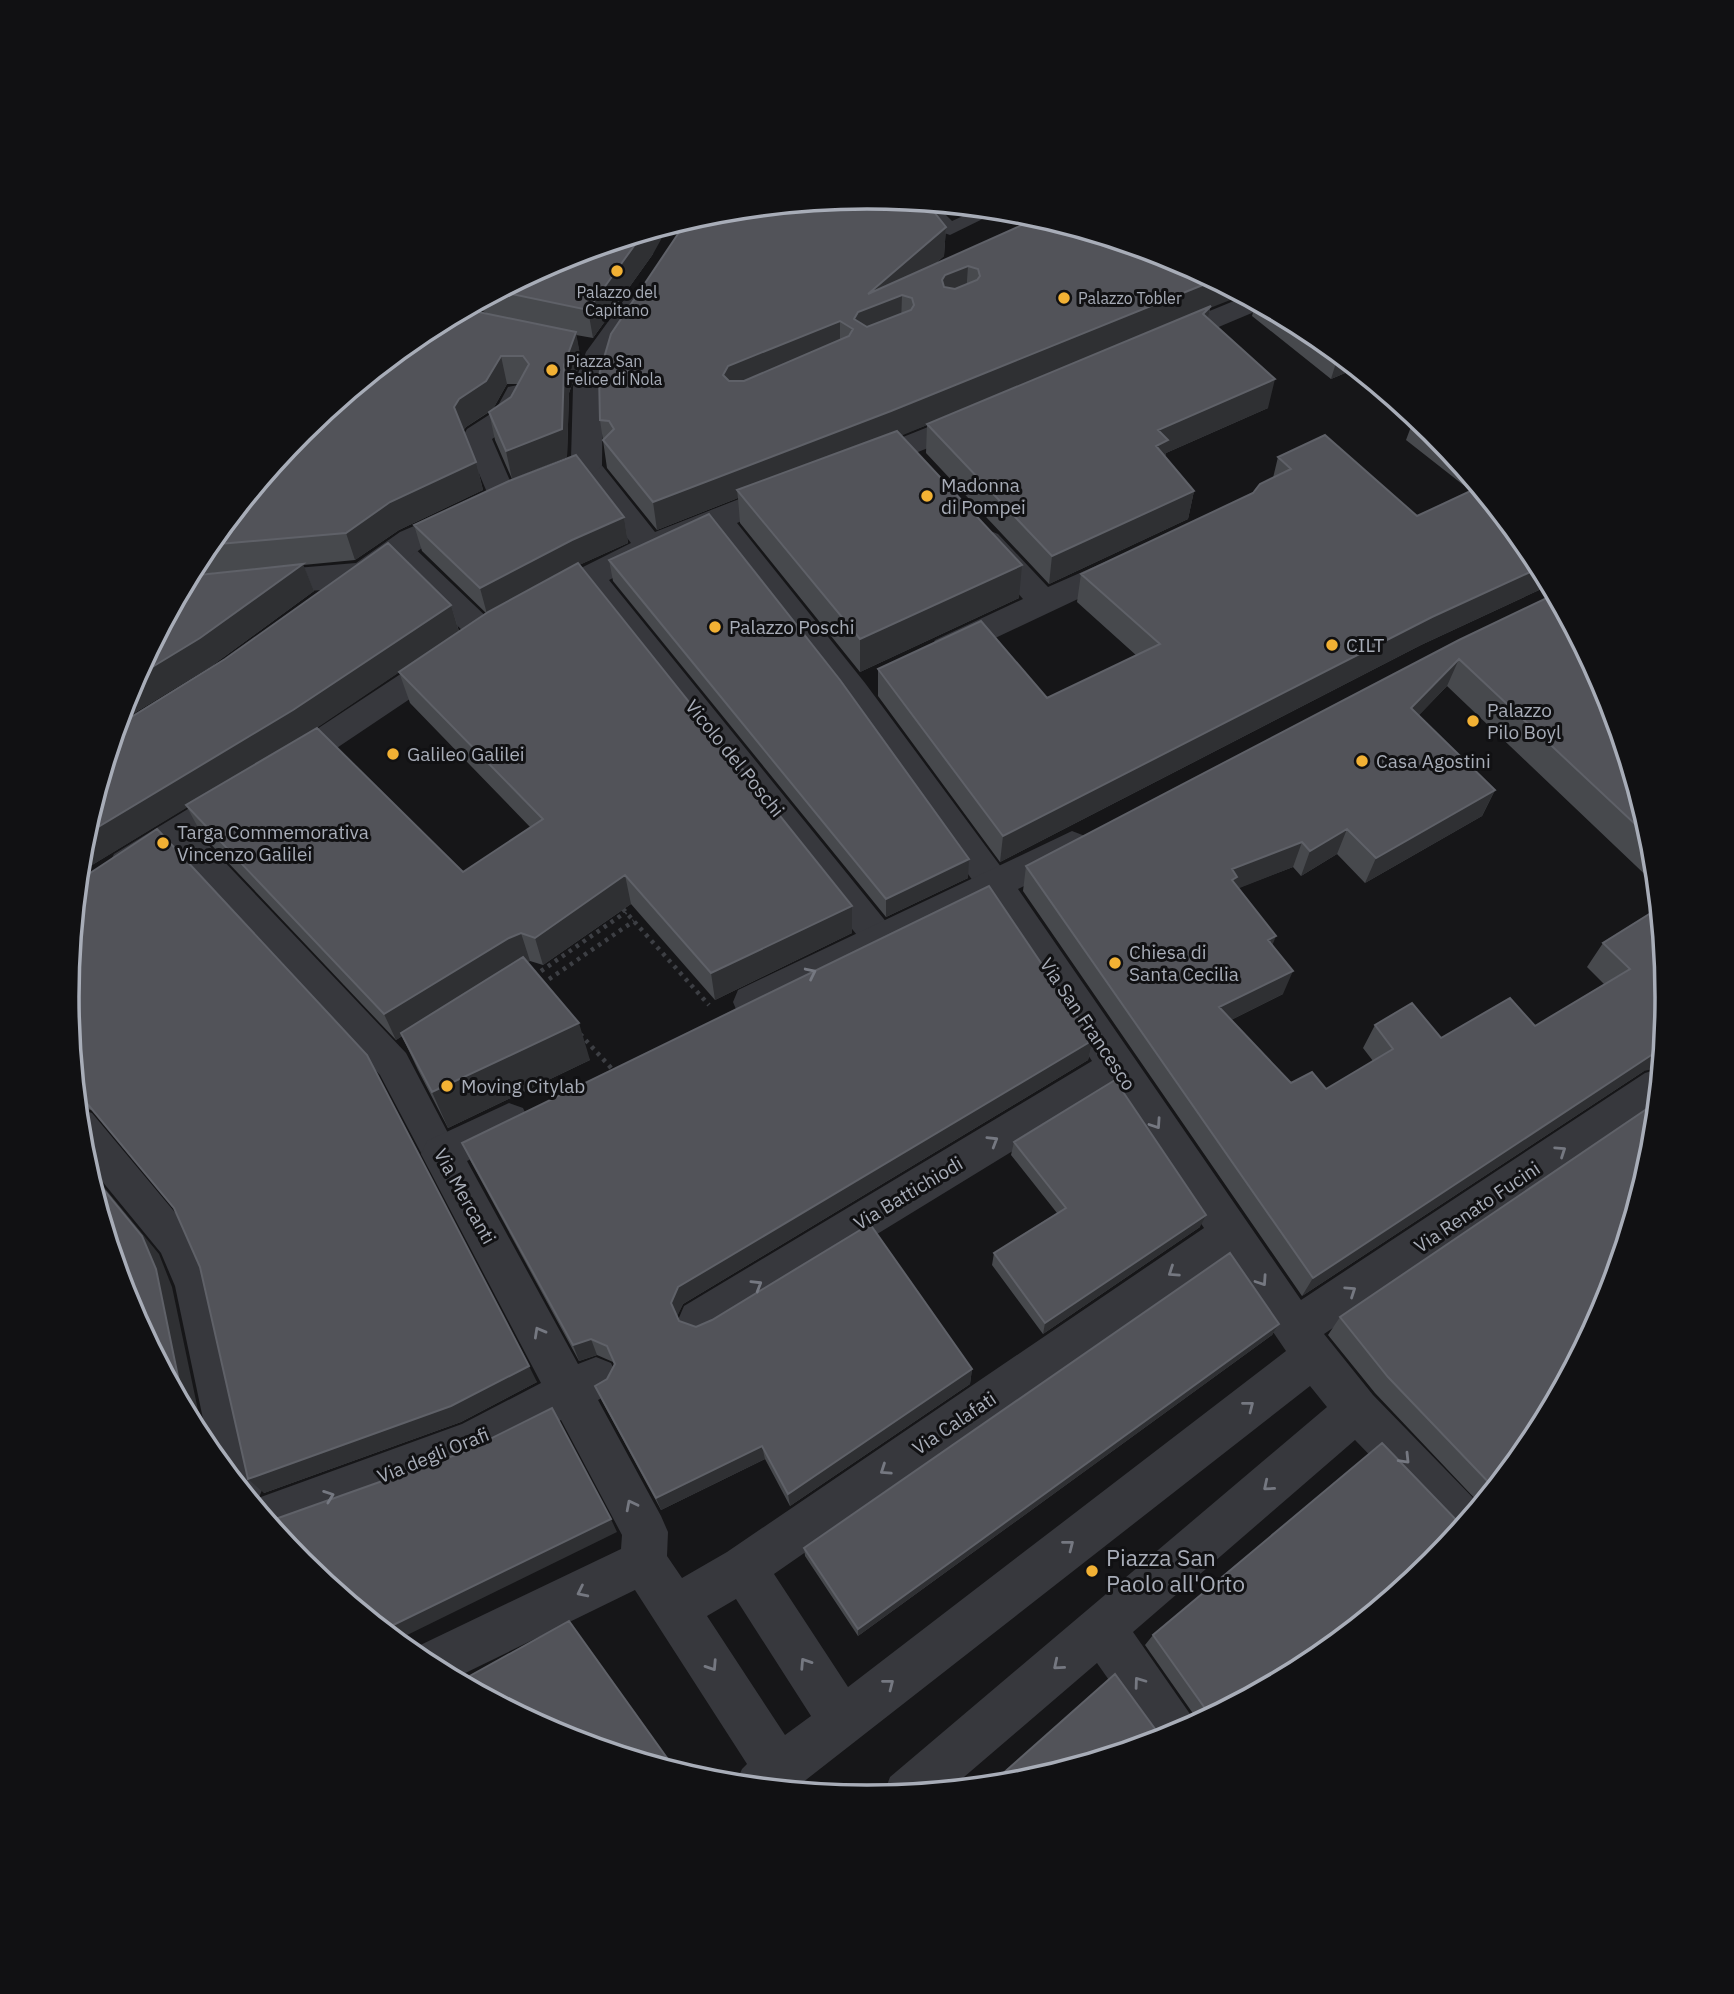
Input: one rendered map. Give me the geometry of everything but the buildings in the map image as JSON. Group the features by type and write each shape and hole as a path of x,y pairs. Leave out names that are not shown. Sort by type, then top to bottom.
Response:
{"street":[{"path":"650,546 596,461 588,387 588,350 656,276"},
{"path":"1142,349 1246,306"},
{"path":"503,497 477,436 505,417 518,394"},
{"path":"840,472 910,457 990,412"},
{"path":"321,605 397,549 503,497 596,461"},
{"path":"97,883 317,747 504,622 650,546 803,486"},
{"name":"Via San Francesco","path":"717,518 866,685 995,885 1304,1343 1357,1410 1460,1517"},
{"path":"972,524 1045,603"},
{"path":"397,549 504,622"},
{"path":"926,658 1144,555"},
{"path":"194,588 364,574"},
{"name":"Vicolo del Poschi","path":"589,576 880,939"},
{"path":"721,1017 1105,829"},
{"name":"Via Mercanti","path":"176,833 404,1057 441,1154 584,1385 645,1532 644,1562"},
{"name":"Via Battichiodi","path":"699,1320 1116,1066"},
{"name":"Via Renato Fucini","path":"1304,1343 1650,1092"},
{"path":"441,1154 539,1106"},
{"path":"92,1141 175,1241 194,1286 234,1466"},
{"name":"Via Calafati","path":"675,1609 743,1568 1230,1234"},
{"path":"441,1660 644,1562 675,1609 768,1779 1304,1343"},
{"name":"Via degli Orafi","path":"272,1515 473,1442 584,1385"},
{"path":"919,1784 1357,1410"},
{"path":"743,1568 842,1721"},
{"path":"1101,1628 1170,1725"}],"lane":[{"path":"932,211 950,229 977,216"}],"path":[{"path":"547,996 529,976 625,911 721,1017"},
{"path":"538,986 634,921"},
{"path":"574,1027 613,1070"}],"place":[{"name":"Palazzo del Capitano","path":"617,271"},
{"name":"Palazzo Tobler","path":"1064,298"},
{"name":"Piazza San Felice di Nola","path":"552,370"},
{"name":"Madonna di Pompei","path":"927,496"},
{"name":"Palazzo Poschi","path":"715,627"},
{"name":"CILT","path":"1332,645"},
{"name":"Palazzo Pilo Boyl","path":"1473,721"},
{"name":"Galileo Galilei","path":"393,754"},
{"name":"Casa Agostini","path":"1362,761"},
{"name":"Targa Commemorativa Vincenzo Galilei","path":"163,843"},
{"name":"Chiesa di Santa Cecilia","path":"1115,963"},
{"name":"Moving Citylab","path":"447,1086"},
{"name":"Piazza San Paolo all'Orto","path":"1092,1571"}]}
